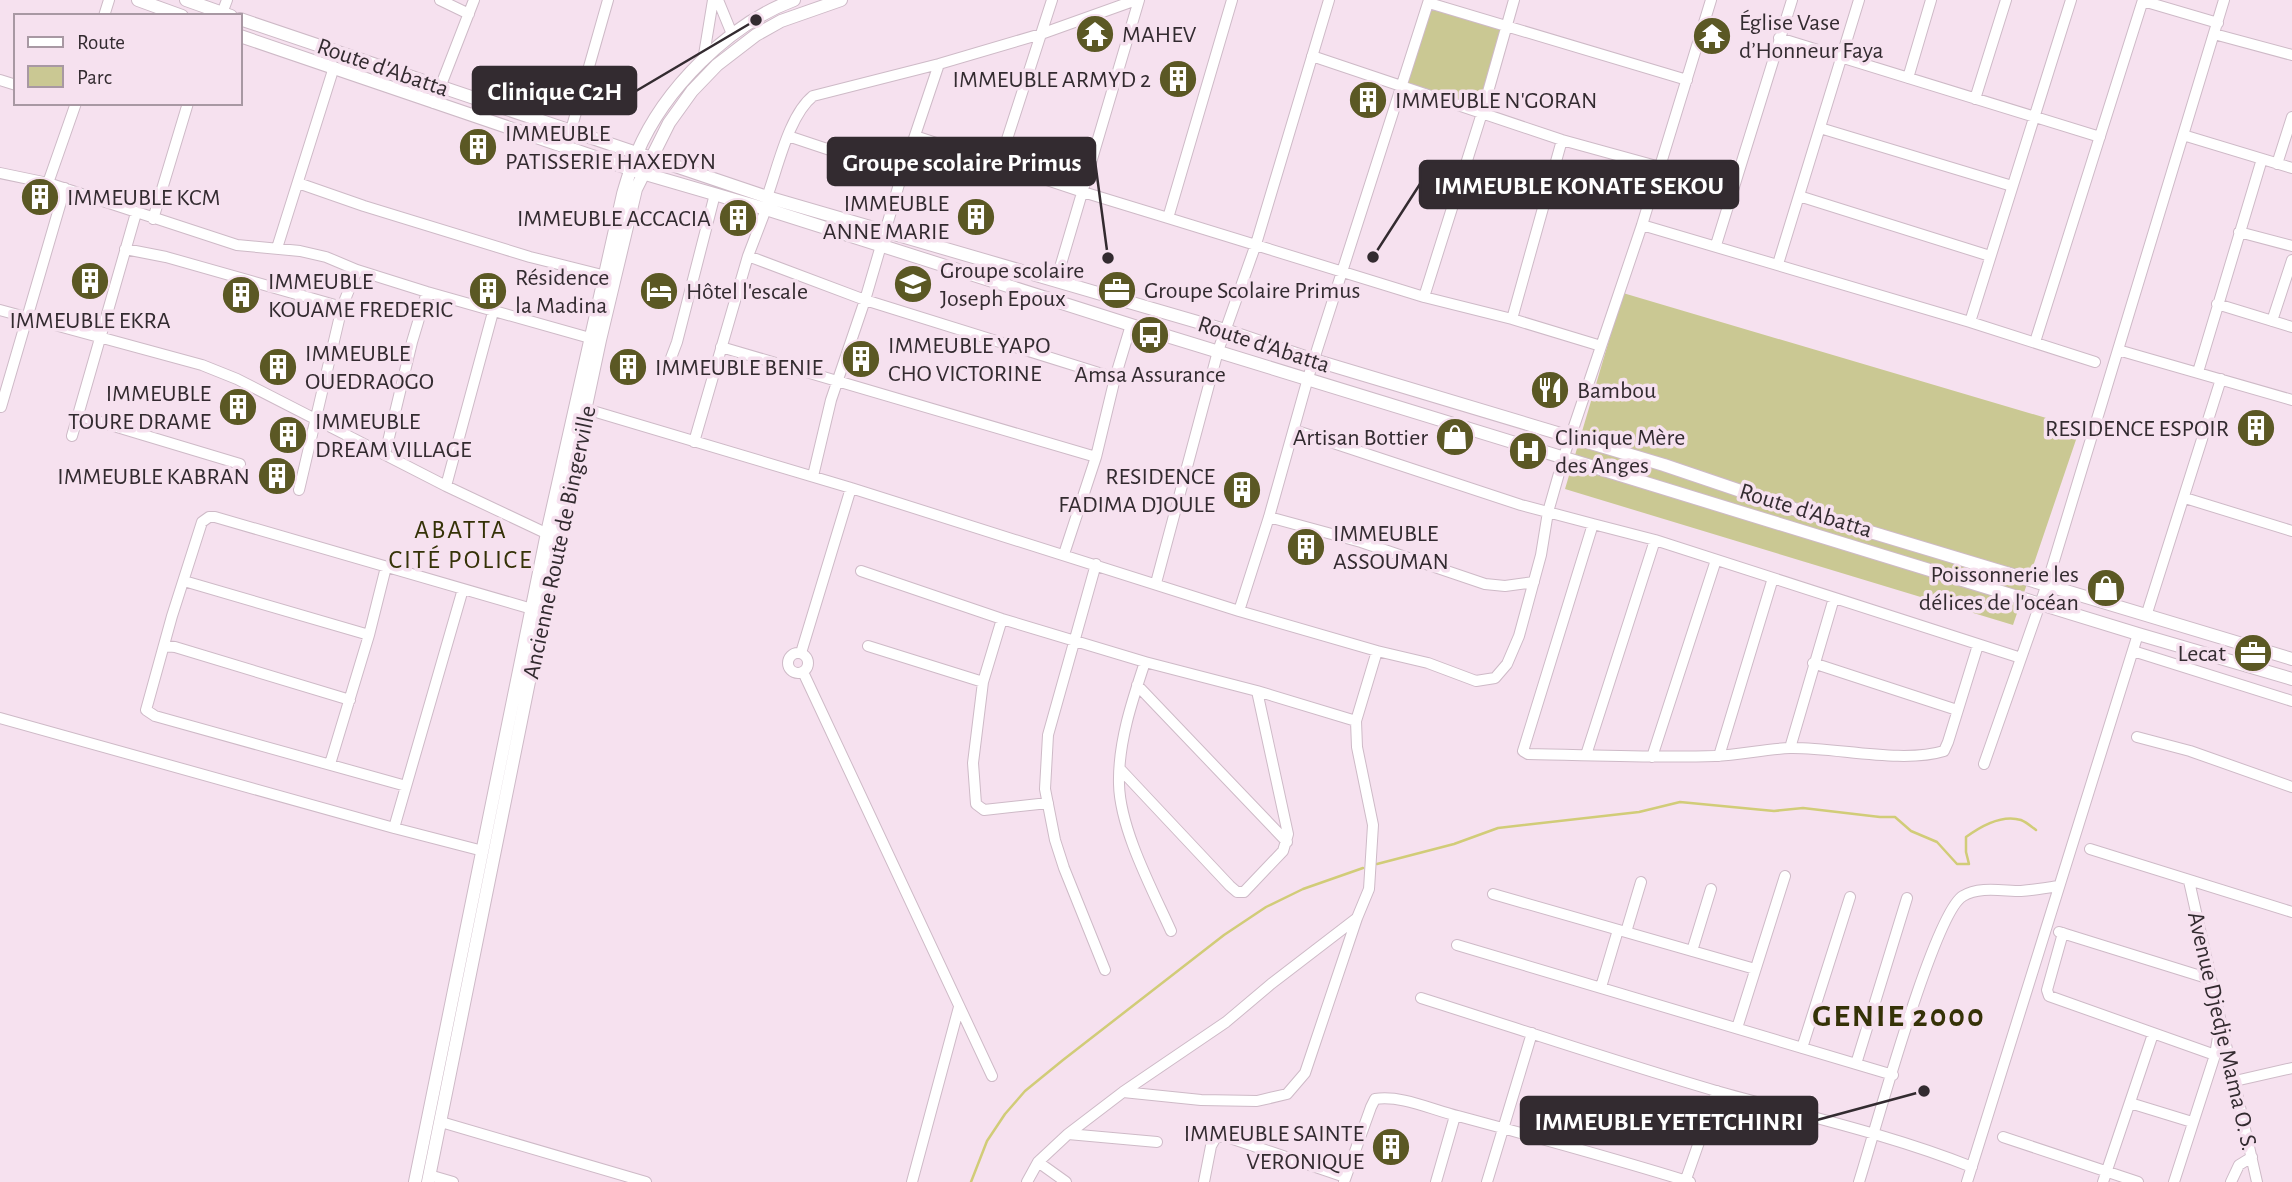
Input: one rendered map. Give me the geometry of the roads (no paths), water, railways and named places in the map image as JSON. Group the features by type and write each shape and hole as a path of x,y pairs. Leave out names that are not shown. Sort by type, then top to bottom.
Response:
{"street":[{"path":"138,0 176,14"},
{"path":"186,0 222,14"},
{"path":"440,0 469,14"},
{"path":"434,103 474,0"},
{"path":"571,130 608,0"},
{"path":"716,0 732,34"},
{"path":"702,61 716,0"},
{"name":"Ancienne Route de Bingerville","path":"428,1179 552,536 609,277 632,199 638,152 657,117 702,61 732,34 772,8 794,0"},
{"name":"Ancienne Route de Bingerville","path":"637,171 650,156 692,91 735,51 781,21 841,0"},
{"path":"999,164 1052,0"},
{"path":"694,442 748,256 788,136 804,105 813,96 939,64 1041,34 1137,0"},
{"path":"1056,281 1137,0"},
{"path":"1168,218 1232,0"},
{"path":"1156,583 1225,330 1256,244 1329,0"},
{"path":"1424,297 1482,113 1514,0"},
{"path":"586,409 813,476 1239,611 1428,663 1476,681 1494,678 1507,664 1519,636 1542,555 1548,512 1564,456 1642,225 1711,0"},
{"path":"1716,246 1792,0"},
{"path":"1778,264 1859,0"},
{"path":"1908,78 1931,0"},
{"path":"1975,99 2006,0"},
{"path":"1970,321 2071,0"},
{"path":"2035,342 2143,0 2292,55"},
{"path":"1984,764 2047,584 2224,0"},
{"path":"1239,611 1269,517 1308,377 1429,2 1687,79"},
{"name":"Route d'Abatta","path":"242,20 650,156 880,245 1131,325 2292,679"},
{"name":"Route d'Abatta","path":"242,37 637,171 715,194 767,203 884,231 1225,330 1314,360 1664,465 1794,509 2292,659"},
{"path":"1779,38 2100,137"},
{"path":"1312,56 1562,140 1660,167"},
{"path":"813,476 838,380 939,64"},
{"path":"278,248 334,67"},
{"path":"48,183 75,105"},
{"path":"153,219 187,105"},
{"path":"2277,164 2292,117"},
{"path":"1820,128 2012,186"},
{"path":"2183,135 2292,168"},
{"path":"788,136 902,174"},
{"path":"915,136 1083,192 1342,272 1601,346"},
{"path":"1512,319 1562,140"},
{"path":"2197,372 2262,159"},
{"path":"0,173 65,188 237,245 278,248 326,257 357,270 427,292 595,339"},
{"path":"298,183 517,253 609,277"},
{"path":"1,407 65,188"},
{"path":"668,366 677,342 715,194"},
{"path":"1799,196 1990,256"},
{"path":"72,436 136,213"},
{"path":"1642,225 1970,321 2095,362"},
{"path":"2239,232 2292,246"},
{"path":"125,249 166,257 342,307"},
{"path":"748,256 865,300 1115,378"},
{"path":"2272,321 2292,260"},
{"path":"299,491 342,307 357,270"},
{"path":"385,454 427,292"},
{"path":"2217,304 2292,327"},
{"path":"0,310 202,365 237,379 446,486 552,536"},
{"path":"446,486 493,312"},
{"path":"1065,554 1096,457 1131,325"},
{"name":"Ancienne Route de Bingerville","path":"552,536 586,409 595,339"},
{"path":"721,347 1096,457"},
{"path":"2118,350 2292,401"},
{"path":"2147,614 2221,379"},
{"path":"77,415 240,464"},
{"path":"1294,430 1548,512 1655,540 2021,658"},
{"path":"801,653 851,488"},
{"path":"2185,498 2292,531"},
{"path":"406,786 148,712 146,706 200,527 205,519 209,517 539,611"},
{"path":"1269,517 1361,542 1485,584 1505,586 1534,582"},
{"path":"1593,524 1523,747 1523,751 1528,754 1652,758 1718,756 1790,748 1903,755 1936,754 1944,751 1978,645"},
{"path":"1586,755 1655,540"},
{"path":"1652,758 1716,560"},
{"path":"1096,564 1048,735 1045,789 1055,840 1064,868 1105,970"},
{"path":"330,764 369,635 386,567"},
{"path":"862,571 1002,619 1145,662 1356,720"},
{"path":"1718,756 1773,578"},
{"path":"184,581 369,635"},
{"path":"394,828 463,589"},
{"path":"1790,748 1834,598"},
{"name":"Ancienne Route de Bingerville","path":"415,1182 483,851 539,611"},
{"path":"1002,619 982,682 973,763 976,804 984,810 1048,803"},
{"path":"1967,1182 2138,634"},
{"path":"164,646 175,647 350,700"},
{"path":"868,646 982,682"},
{"path":"1123,1092 1201,1100 1257,1101 1287,1094 1305,1073 1368,889 1373,825 1357,747 1356,720 1377,651"},
{"path":"2133,651 2292,701"},
{"path":"801,653 807,657 808,664 803,672 793,672 787,664 791,655 801,653"},
{"path":"1145,662 1124,735 1119,785 1129,836 1171,931"},
{"path":"1813,663 1957,710"},
{"path":"803,672 992,1076"},
{"path":"1137,685 1287,842"},
{"path":"1121,770 1237,892 1244,892 1283,852 1287,842 1287,824 1257,691"},
{"path":"0,718 483,851"},
{"path":"2137,737 2190,751 2292,787"},
{"path":"2090,849 2292,912"},
{"path":"1737,1028 1786,876"},
{"name":"Avenue Djedje Mama O. S.","path":"2189,881 2257,1182"},
{"path":"1601,987 1641,882"},
{"path":"1860,1182 1929,956 1950,911 1960,897 1971,892 2036,890 2058,886"},
{"path":"1692,951 1711,889"},
{"path":"1493,894 1755,969"},
{"path":"1802,1048 1850,897"},
{"path":"1856,1064 1907,898"},
{"path":"1027,1182 1038,1162 1068,1134 1123,1092 1226,1022 1357,918"},
{"path":"2046,928 2210,978"},
{"path":"2063,933 2047,990 2049,996 2215,1055"},
{"path":"1457,945 1893,1075"},
{"path":"1421,998 1717,1091 1875,1133 1972,1167"},
{"path":"912,1182 959,1007"},
{"path":"2174,1182 2215,1055 2221,1019"},
{"path":"1487,1182 1532,1033"},
{"path":"2105,1177 2153,1034"},
{"path":"2235,1081 2292,1068"},
{"path":"1204,1182 1211,1146 1216,1137 1227,1137 1345,1179 1375,1099 1385,1098 1406,1101 1504,1128 1687,1182 1717,1091"},
{"path":"2130,1103 2192,1122"},
{"path":"1436,1182 1455,1116"},
{"path":"441,1122 646,1182"},
{"path":"1068,1134 1157,1142"},
{"path":"2003,1138 2105,1177 2138,1182"},
{"path":"2231,1182 2239,1165 2252,1157"},
{"path":"1038,1162 1066,1182"},
{"path":"428,1179 453,1182"}],"waterway":[{"path":"1377,864 1454,844 1498,828 1639,812 1680,802 1774,811 1803,808 1895,817 1911,831 1937,842 1957,864 1969,864 1966,837 1992,822 2014,819 2023,821 2036,830"},
{"path":"971,1182 987,1141 1005,1114 1025,1091 1063,1060 1224,935 1266,907 1303,889 1363,868"}],"place":[{"name":"Clinique C2H","path":"756,20"},
{"name":"MAHEV","path":"1095,34"},
{"name":"Église Vase d’Honneur Faya","path":"1712,36"},
{"name":"IMMEUBLE ARMYD 2","path":"1178,79"},
{"name":"IMMEUBLE N'GORAN","path":"1368,100"},
{"name":"IMMEUBLE PATISSERIE HAXEDYN","path":"478,147"},
{"name":"IMMEUBLE KCM","path":"40,197"},
{"name":"IMMEUBLE ANNE MARIE","path":"976,217"},
{"name":"IMMEUBLE ACCACIA","path":"738,218"},
{"name":"IMMEUBLE KONATE SEKOU","path":"1373,257"},
{"name":"Groupe scolaire Primus","path":"1108,258"},
{"name":"IMMEUBLE EKRA","path":"90,281"},
{"name":"Groupe scolaire Joseph Epoux","path":"913,284"},
{"name":"Groupe Scolaire Primus","path":"1117,290"},
{"name":"Résidence la Madina","path":"488,291"},
{"name":"Hôtel l'escale","path":"659,291"},
{"name":"IMMEUBLE KOUAME FREDERIC","path":"241,295"},
{"name":"Amsa Assurance","path":"1150,335"},
{"name":"IMMEUBLE YAPO CHO VICTORINE","path":"861,359"},
{"name":"IMMEUBLE OUEDRAOGO","path":"278,367"},
{"name":"IMMEUBLE BENIE","path":"628,367"},
{"name":"Bambou","path":"1550,390"},
{"name":"IMMEUBLE TOURE DRAME","path":"238,407"},
{"name":"RESIDENCE ESPOIR","path":"2256,428"},
{"name":"IMMEUBLE DREAM VILLAGE","path":"288,435"},
{"name":"Artisan Bottier","path":"1455,437"},
{"name":"Clinique Mère des Anges","path":"1528,451"},
{"name":"IMMEUBLE KABRAN","path":"277,476"},
{"name":"RESIDENCE FADIMA DJOULE","path":"1242,490"},
{"name":"IMMEUBLE ASSOUMAN","path":"1306,547"},
{"name":"Poissonnerie les délices de l'océan","path":"2106,588"},
{"name":"Lecat","path":"2253,653"},
{"name":"IMMEUBLE YETETCHINRI","path":"1924,1091"},
{"name":"IMMEUBLE SAINTE VERONIQUE","path":"1391,1147"}],"district":[{"name":"ABATTA CITÉ POLICE","path":"461,544"},
{"name":"GENIE 2000","path":"1899,1015"}]}
